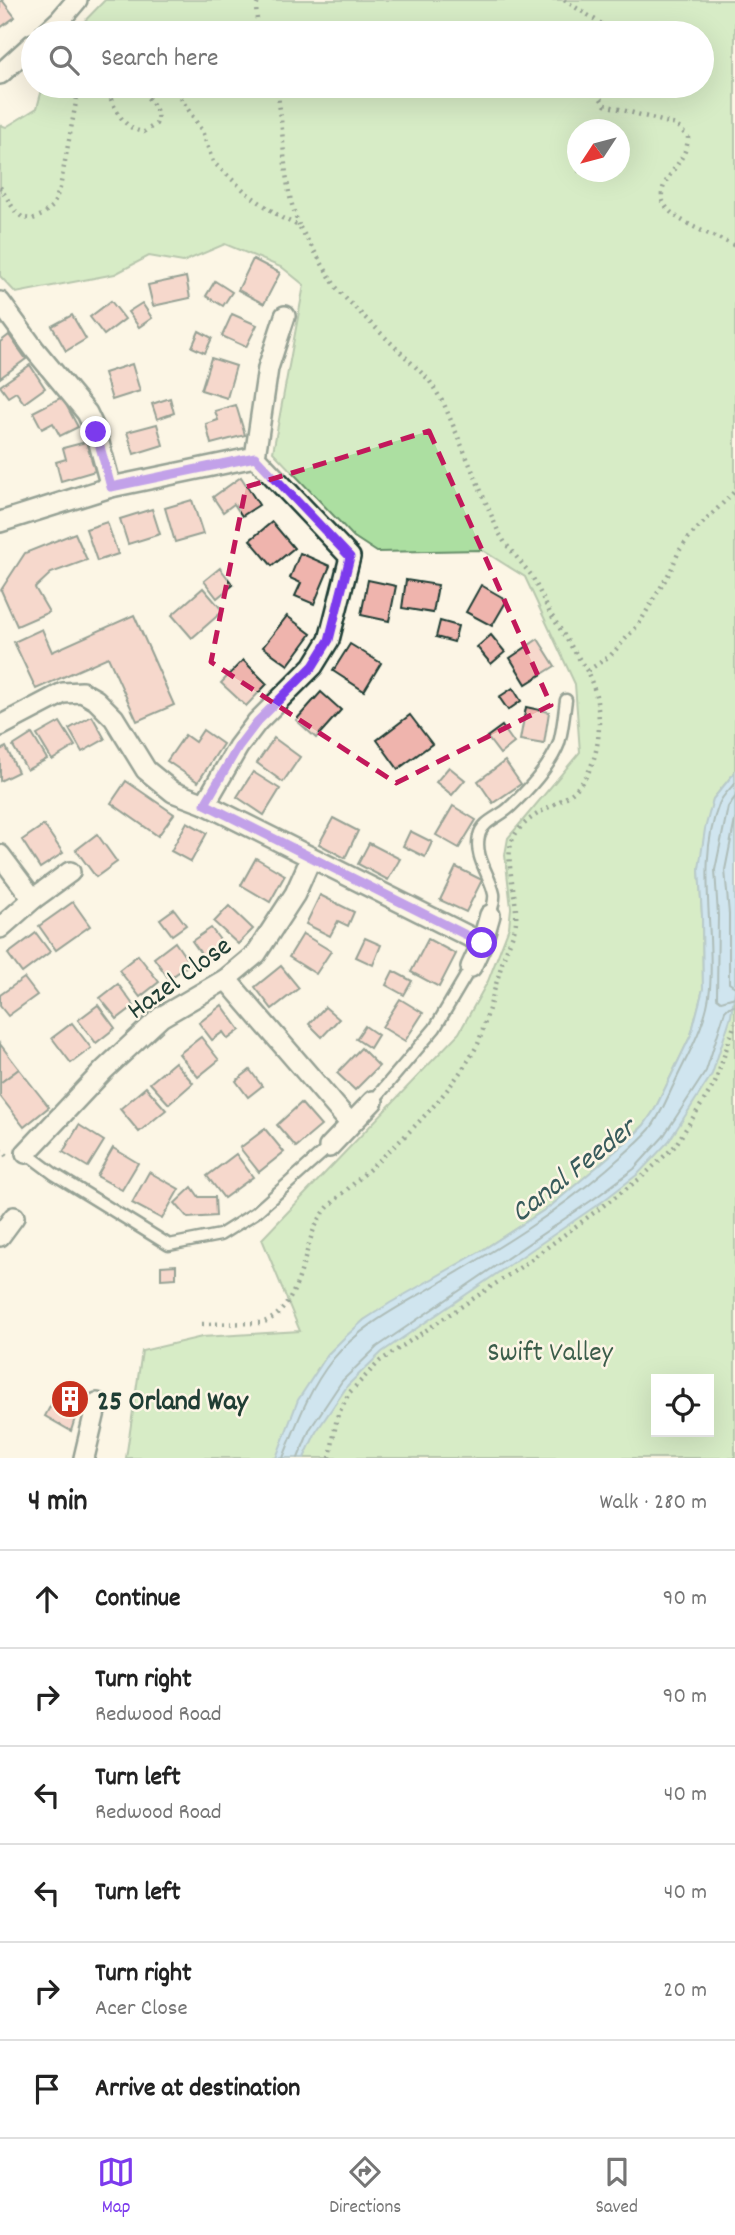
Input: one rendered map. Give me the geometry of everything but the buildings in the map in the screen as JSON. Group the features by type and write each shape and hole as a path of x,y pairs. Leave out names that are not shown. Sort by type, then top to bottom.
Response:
{"street":[{"path":"59,21 77,0"},
{"path":"0,74 21,55"},
{"path":"0,302 34,349 87,413 96,432 111,487"},
{"path":"255,457 268,368 285,316"},
{"path":"0,522 111,487 255,457"},
{"path":"205,804 238,747 257,722 313,666 329,640 350,557 255,457"},
{"path":"0,726 63,693 82,692 96,700 114,718 146,770 173,792 205,804 482,943"},
{"path":"0,855 33,899"},
{"name":"Hazel Close","path":"26,1153 104,1070 161,1017 226,979 256,954 295,894 311,858"},
{"path":"0,928 70,872"},
{"path":"471,967 490,915"},
{"path":"226,979 350,1124"},
{"path":"329,1147 373,1101"},
{"path":"0,1236 14,1217"},
{"path":"84,1458 97,1403"}],"lane":[{"path":"490,915 494,895 482,866 479,836 485,824 508,809 537,778 550,758 559,743 566,700"},
{"path":"373,1101 435,1028 471,967"},
{"path":"26,1153 54,1174 169,1245 220,1235 255,1213 329,1147"}],"path":[{"path":"257,21 259,0"},
{"path":"564,0 597,21"},
{"path":"0,187 15,211 23,218 33,219 53,206 60,188 77,98"},
{"path":"111,98 124,122 132,129 144,132 156,124 159,114 148,98"},
{"path":"181,98 202,131 214,162 248,194 282,218 299,226"},
{"path":"277,98 286,171 299,226 336,287 429,380 438,393 456,429 498,531 532,576 550,613 587,671"},
{"path":"600,98 605,105 676,125 688,137 685,153 663,186 662,198 665,206 679,218 735,246"},
{"path":"330,1458 337,1417 349,1393 380,1361 522,1266 642,1177 675,1146 715,1083 735,1023"}],"highlighted area":[{"path":"429,431 551,705 396,783 211,662 246,487"}],"green space":[{"name":"Swift Valley","path":"105,0 735,0 735,772 713,799 699,869 703,989 735,824 735,1458 126,1458 142,1351 202,1337 300,1331 262,1239 459,1033 488,981 509,927 511,908 505,855 508,838 580,752 575,684 525,577 482,550 377,552 354,537 273,452 304,285 283,268 225,244 183,262 149,256 115,274 16,293 0,276 0,125 6,127 37,108 40,98 714,98 714,21 85,21","holes":["703,989 683,1092 578,1199 316,1371 328,1354 364,1320 481,1251 552,1205 644,1125 655,1109 691,1035"]}],"water":[{"path":"735,772 735,990 731,1016 712,1074 669,1141 638,1174 603,1201 382,1352 348,1385 316,1432 304,1458 276,1458 298,1400 328,1354 344,1338 364,1320 390,1303 481,1251 552,1205 632,1137 655,1109 691,1035 703,989 699,869 713,799"}],"place":[{"name":"25 Orland Way","path":"70,1399"}],"route":[{"path":"96,432 111,487 255,457 350,557 329,640 313,666 257,722 238,747 205,804 482,943"}],"water label":[{"name":"Canal Feeder","path":"572,1169"}]}
